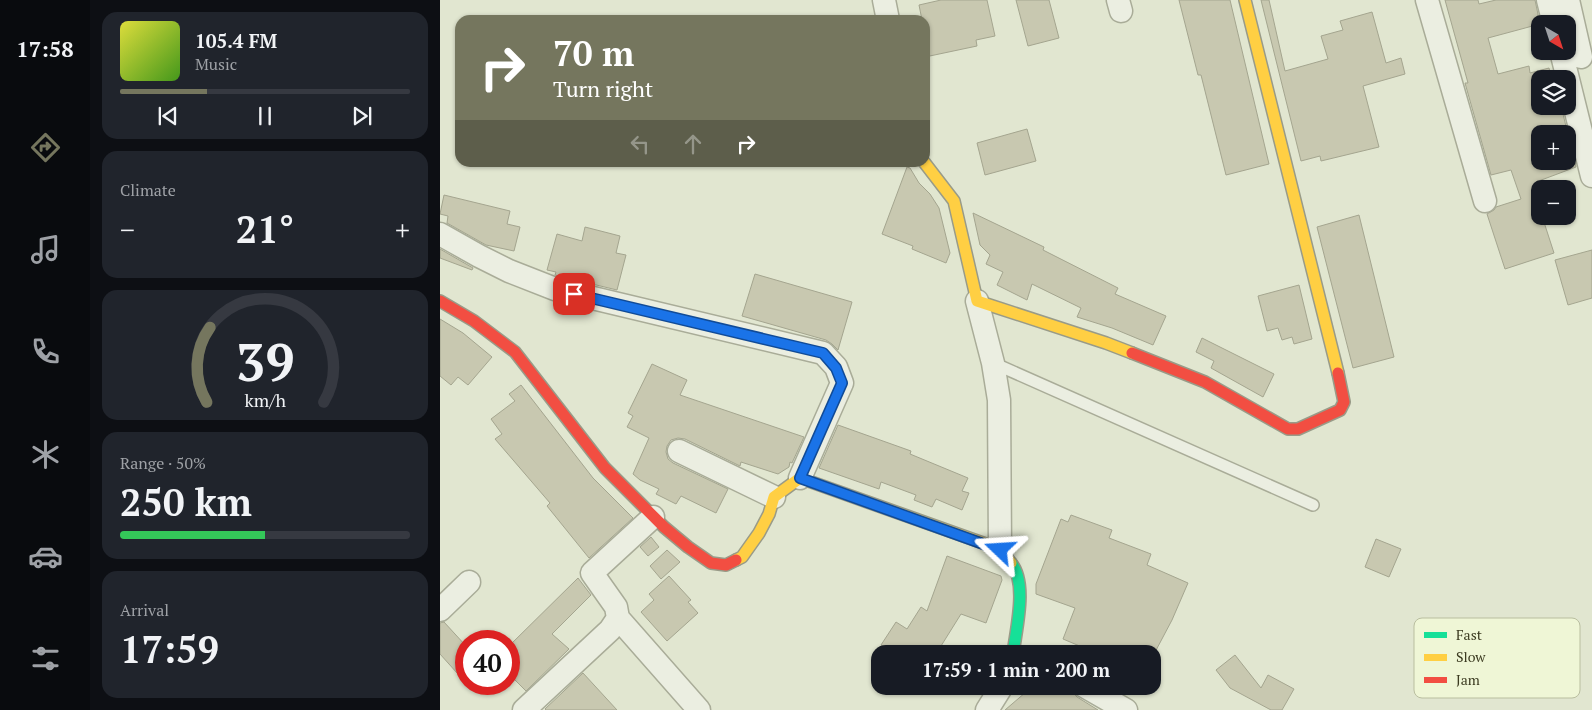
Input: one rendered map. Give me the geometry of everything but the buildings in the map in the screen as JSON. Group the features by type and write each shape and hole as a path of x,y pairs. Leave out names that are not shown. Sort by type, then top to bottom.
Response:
{"street":[{"path":"884,0 887,15"},
{"path":"977,301 1106,343 1205,382 1288,429 1298,429 1340,410 1344,402 1343,392 1245,0"},
{"path":"1427,0 1485,201"},
{"path":"1548,0 1552,15"},
{"path":"1568,0 1569,15"},
{"path":"1572,60 1592,176"},
{"path":"927,167 954,201 993,363 999,400 1000,423 1000,550"},
{"path":"440,234 509,271 555,289 823,353 836,368 842,383 800,478 774,497 769,514 742,557 726,565 711,563 688,547 653,517 605,468 515,352 474,321 440,301"},
{"path":"679,451 774,497"},
{"path":"800,478 1000,550 1015,567 1021,590 1014,645"},
{"path":"653,517 592,574 616,607 618,618 692,708"},
{"path":"440,610 469,582"},
{"path":"524,710 610,630 618,618"},
{"path":"986,710 996,695"},
{"path":"1100,695 1126,710"}],"lane":[{"path":"993,363 1313,505"}],"traffic: fast":[{"path":"1011,563 1019,582 1020,594 1014,645"}],"traffic: slow":[{"path":"1245,0 1338,373"},
{"path":"928,167 954,201 977,301 1132,353"},
{"path":"736,560 742,557 759,533 769,514 774,497 800,478 1000,549 1011,563"}],"traffic: jam":[{"path":"440,301 474,321 515,352 605,468 664,527 711,563 726,565 736,560"},
{"path":"1132,353 1205,382 1288,429 1298,429 1340,410 1344,402 1338,373"}],"route":[{"path":"574,294 823,353 836,368 842,383 800,478 1000,550"}]}
